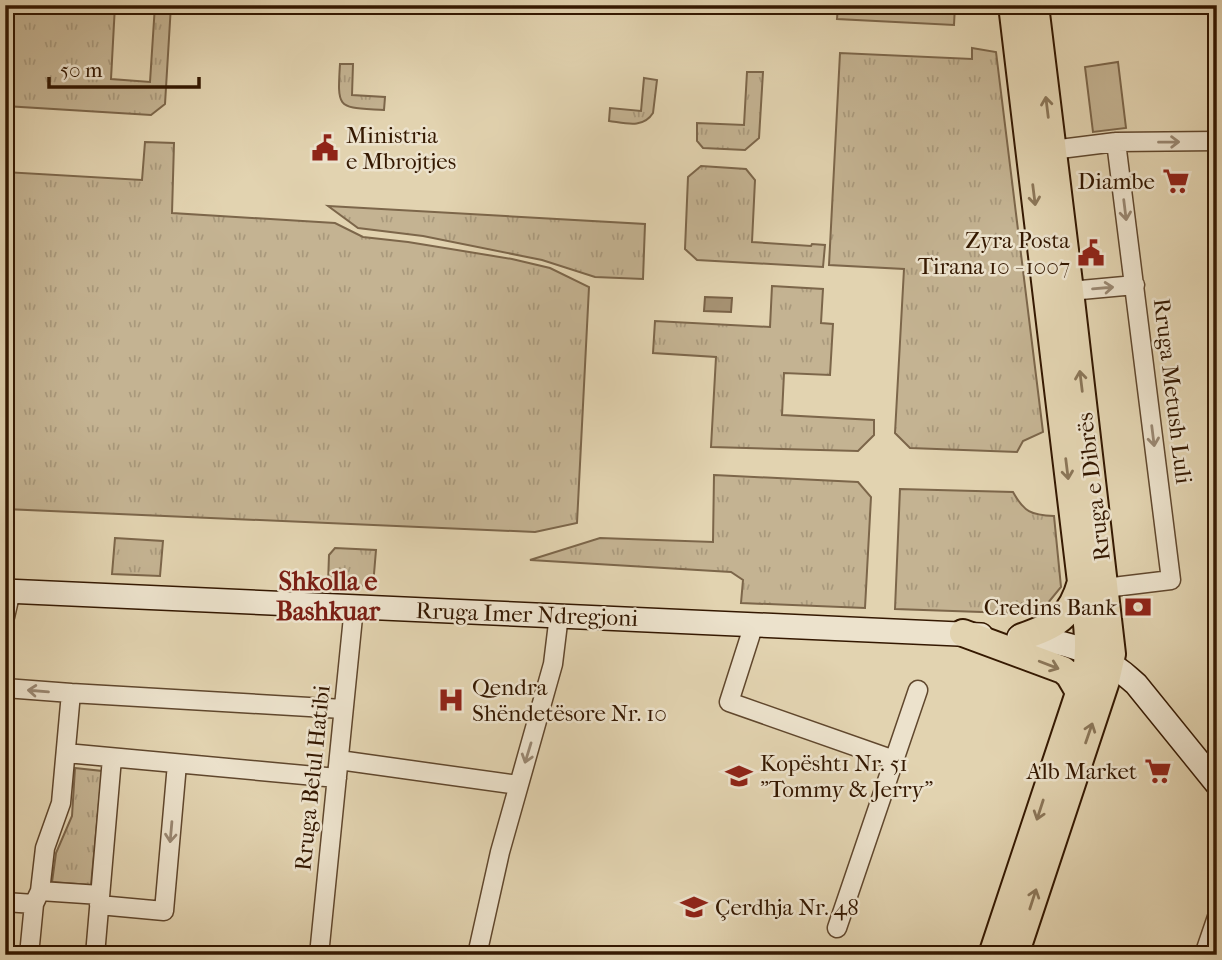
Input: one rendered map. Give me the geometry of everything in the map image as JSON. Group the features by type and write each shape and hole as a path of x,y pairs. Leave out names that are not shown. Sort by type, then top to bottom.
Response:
{"main road":[{"name":"Rruga e Dibrës","path":"1012,5 1093,585"},
{"name":"Rruga e Dibrës","path":"1015,955 1100,658 1087,623 1093,585 1070,291 1035,5"},
{"path":"1022,637 1044,629 1070,609 1093,585"},
{"path":"963,634 1063,670 1079,692"},
{"name":"Rruga e Dibrës","path":"992,955 1086,672 1100,658"}],"street":[{"path":"1052,150 1116,142 1217,141"},
{"name":"Rruga Metush Luli","path":"1093,585 1171,580 1116,142"},
{"path":"1070,291 1135,285"},
{"path":"5,617 8,591"},
{"name":"Rruga Imer Ndregjoni","path":"8,591 1022,637 1054,640 1100,658"},
{"name":"Rruga Belul Hatibi","path":"319,955 354,607"},
{"path":"477,955 500,852 553,664 559,615"},
{"path":"754,624 729,702 894,760"},
{"path":"1100,658 1136,684 1216,780"},
{"path":"5,688 344,709"},
{"path":"837,928 918,690"},
{"path":"29,955 45,848 61,803 71,694"},
{"path":"66,753 177,764 338,769 518,785"},
{"path":"95,955 112,758"},
{"path":"5,902 37,897 99,900 164,911 177,764"},
{"path":"1204,955 1217,917"}],"green space":[{"path":"5,5 115,5 111,79 150,82 155,5 171,5 165,104 151,115 5,106"},
{"path":"838,5 955,5 954,25 837,19"},
{"path":"972,48 996,52 1043,432 1023,441 1017,452 910,448 895,433 904,269 829,265 840,53 972,59"},
{"path":"1118,62 1126,128 1093,132 1085,67"},
{"path":"340,64 353,64 352,95 385,97 384,110 349,107 344,104 339,91"},
{"path":"747,72 763,72 759,138 745,150 703,148 697,141 697,123 744,125"},
{"path":"644,78 657,80 653,113 649,118 639,123 627,124 609,121 610,108 641,111"},
{"path":"145,142 174,143 172,213 335,223 363,237 512,259 550,268 589,287 577,523 535,532 5,509 5,172 142,180"},
{"path":"701,166 746,169 755,180 752,242 825,245 823,267 697,260 685,249 688,177"},
{"path":"328,206 645,224 643,279 595,277 542,260 423,236 358,228"},
{"path":"772,286 823,289 821,323 833,324 830,375 784,373 782,415 874,420 874,435 858,451 711,447 716,357 653,353 655,321 770,327"},
{"path":"714,475 858,482 871,497 865,608 741,603 743,580 731,572 530,560 600,538 713,542"},
{"path":"900,489 1013,492 1029,511 1054,516 1061,587 1039,614 895,609"},
{"path":"115,538 163,541 160,576 112,574"},
{"path":"335,548 376,550 373,586 328,584 329,555"},
{"path":"75,768 102,771 91,885 52,882 56,853 72,816"}],"water":[{"path":"705,297 732,298 731,312 704,311"}],"place":[{"name":"Ministria e Mbrojtjes","path":"325,148"},
{"name":"Diambe","path":"1176,181"},
{"name":"Zyra Posta Tirana 10 - 1007","path":"1091,253"},
{"name":"Credins Bank","path":"1138,607"},
{"name":"Qendra Shëndetësore Nr. 10","path":"451,700"},
{"name":"Alb Market","path":"1158,771"},
{"name":"Kopësht1 Nr. 51 \"Tommy & Jerry\"","path":"739,776"},
{"name":"Çerdhja Nr. 48","path":"694,907"}],"district":[{"name":"Shkolla e Bashkuar","path":"328,596"}]}
